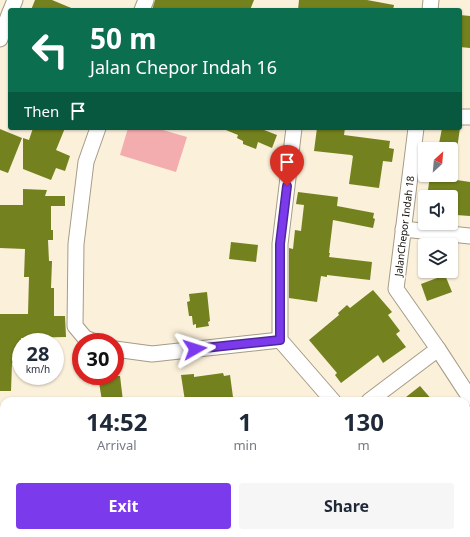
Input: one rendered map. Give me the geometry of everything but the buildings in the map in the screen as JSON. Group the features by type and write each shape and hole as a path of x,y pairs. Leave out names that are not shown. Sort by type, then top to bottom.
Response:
{"street":[{"path":"0,39 8,17"},
{"path":"81,333 75,326 76,244 86,162 97,130"},
{"path":"294,130 280,244 280,340 330,397"},
{"name":"JalanChepor Indah 18","path":"416,130 396,289 469,397"},
{"path":"403,229 470,236"},
{"path":"124,350 152,354 280,340"},
{"path":"374,397 438,349"}],"shaded area":[{"path":"127,130 163,130 187,137 176,172 120,155"}],"route":[{"path":"195,349 280,340 280,244 287,186"}]}
